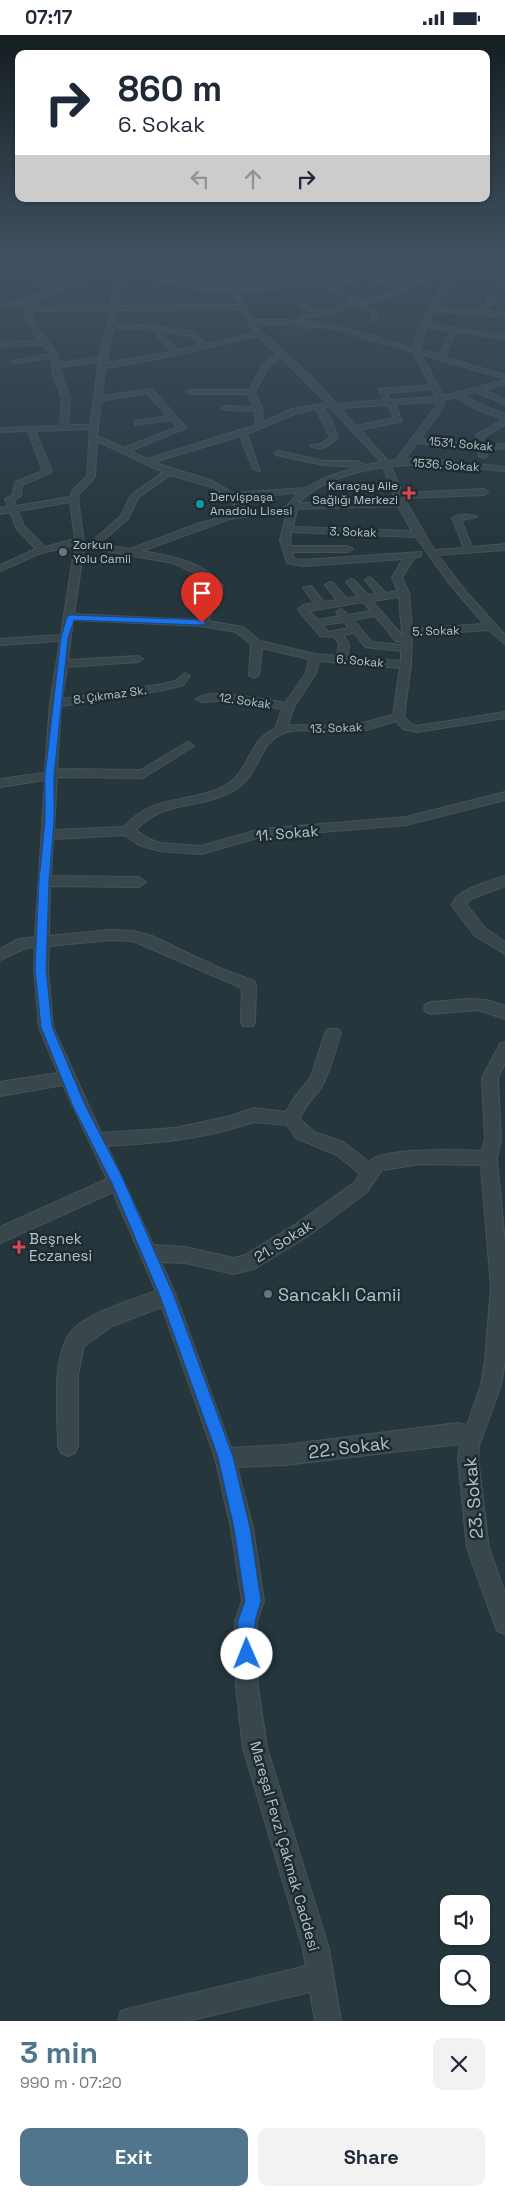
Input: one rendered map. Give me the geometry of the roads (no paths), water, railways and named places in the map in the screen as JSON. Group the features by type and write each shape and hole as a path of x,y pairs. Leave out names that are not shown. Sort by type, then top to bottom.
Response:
{"street":[{"path":"0,511 74,499 76,493 91,477 94,432 105,354"},
{"path":"56,365 103,362 145,363 172,354"},
{"path":"260,427 258,409 251,392 262,368 270,359 282,354 356,428 388,465 400,500 418,534 429,550 505,641"},
{"path":"400,462 436,414 441,399 417,354"},
{"path":"427,354 505,377"},
{"path":"441,358 443,354"},
{"path":"15,361 54,355 66,399 64,429"},
{"path":"148,461 243,433 295,411 318,406 441,399 459,396 505,382"},
{"path":"356,428 398,420 399,417 381,391 434,387"},
{"path":"478,390 505,402"},
{"path":"98,399 149,391 182,428 125,450"},
{"path":"191,392 251,392"},
{"path":"459,396 480,408 505,417"},
{"path":"314,446 325,445 334,437 327,419 318,406"},
{"path":"226,408 258,409"},
{"path":"138,423 172,417"},
{"path":"485,467 479,437 505,421"},
{"path":"0,430 64,429 94,432 169,472 218,486 249,514"},
{"path":"31,430 48,472 18,484 17,495 10,499 20,527 42,549"},
{"path":"243,433 257,469"},
{"name":"1531. Sokak","path":"417,441 482,448 505,446"},
{"path":"279,453 324,463 357,463 367,469"},
{"name":"1536. Sokak","path":"305,490 332,478 400,462 505,469"},
{"path":"84,544 124,517 134,497 169,472"},
{"path":"230,496 305,490"},
{"path":"305,490 292,504 287,529 290,561 303,563 410,556 429,550 470,550 505,547"},
{"path":"127,553 200,525 249,514 286,511 293,506 400,500 484,492"},
{"name":"Mareşal Fevzi Çakmak Caddesi","path":"74,499 84,544 76,560 70,617 64,638 50,774 41,969 46,1027 95,1140 117,1181 167,1296 225,1457 242,1528 253,1601 246,1621 247,1687 255,1748 316,1949 328,2021"},
{"path":"470,550 465,543 456,518 473,517"},
{"name":"3. Sokak","path":"287,529 418,534"},
{"path":"0,568 42,549 84,544 185,563 209,575 218,586 202,623"},
{"path":"289,549 348,549"},
{"path":"406,640 404,593 397,579 410,556"},
{"path":"370,580 384,596"},
{"path":"351,582 400,639 406,640"},
{"path":"330,585 346,618 369,645 367,662"},
{"path":"308,588 321,605"},
{"path":"377,613 317,623 311,621 303,610 321,605 404,593"},
{"name":"6. Sokak","path":"70,617 202,623 239,629 256,643 315,657 406,665"},
{"path":"317,623 324,634 337,634 356,630"},
{"name":"5. Sokak","path":"398,717 406,665 406,640 492,627"},
{"path":"337,634 344,644 342,660"},
{"path":"0,642 64,638"},
{"path":"369,645 406,640"},
{"path":"254,675 256,643"},
{"name":"6. Sokak","path":"311,673 315,657"},
{"path":"61,664 138,659"},
{"name":"12. Sokak","path":"280,731 288,707 311,673"},
{"name":"8. Çıkmaz Sk.","path":"56,703 164,687 179,683 185,676"},
{"name":"12. Sokak","path":"202,699 230,697 288,707"},
{"path":"398,717 407,727 417,729 504,717"},
{"name":"13. Sokak","path":"280,731 291,728 358,729 398,717"},
{"path":"48,835 128,831 145,813 204,799 234,786 241,781 253,754 269,734 280,731"},
{"path":"0,783 50,774 143,774 188,746"},
{"name":"11. Sokak","path":"128,831 144,842 158,847 201,850 261,833 334,829 423,818 505,796"},
{"path":"44,881 139,882"},
{"path":"505,881 466,896 458,902 459,906 480,932 505,949"},
{"path":"0,955 24,943 110,935 140,937 248,985 248,1022"},
{"path":"431,1008 481,1004 492,1005 505,1013"},
{"path":"95,1140 175,1135 230,1123 254,1115 294,1112 317,1081 333,1033"},
{"name":"23. Sokak","path":"505,1048 490,1078 499,1139 489,1158 500,1287 500,1362 472,1435 468,1459 478,1548 505,1623"},
{"path":"0,1089 69,1078"},
{"path":"294,1112 300,1131 312,1139 342,1149 370,1172"},
{"name":"21. Sokak","path":"149,1253 185,1255 234,1266 248,1263 341,1203 361,1187 377,1163 421,1157 489,1158"},
{"path":"0,1235 117,1181"},
{"path":"68,1446 69,1356 77,1338 96,1325 167,1296"},
{"name":"22. Sokak","path":"225,1457 285,1455 457,1433 472,1435"},
{"path":"131,2021 321,1977"}],"place":[{"name":"Karaçay Aile Sağlığı Merkezi","path":"409,493"},
{"name":"Dervişpaşa Anadolu Lisesi","path":"200,504"},
{"name":"Zorkun Yolu Camii","path":"63,552"},
{"name":"Beşnek Eczanesi","path":"19,1247"},
{"name":"Sancaklı Camii","path":"268,1294"}]}
